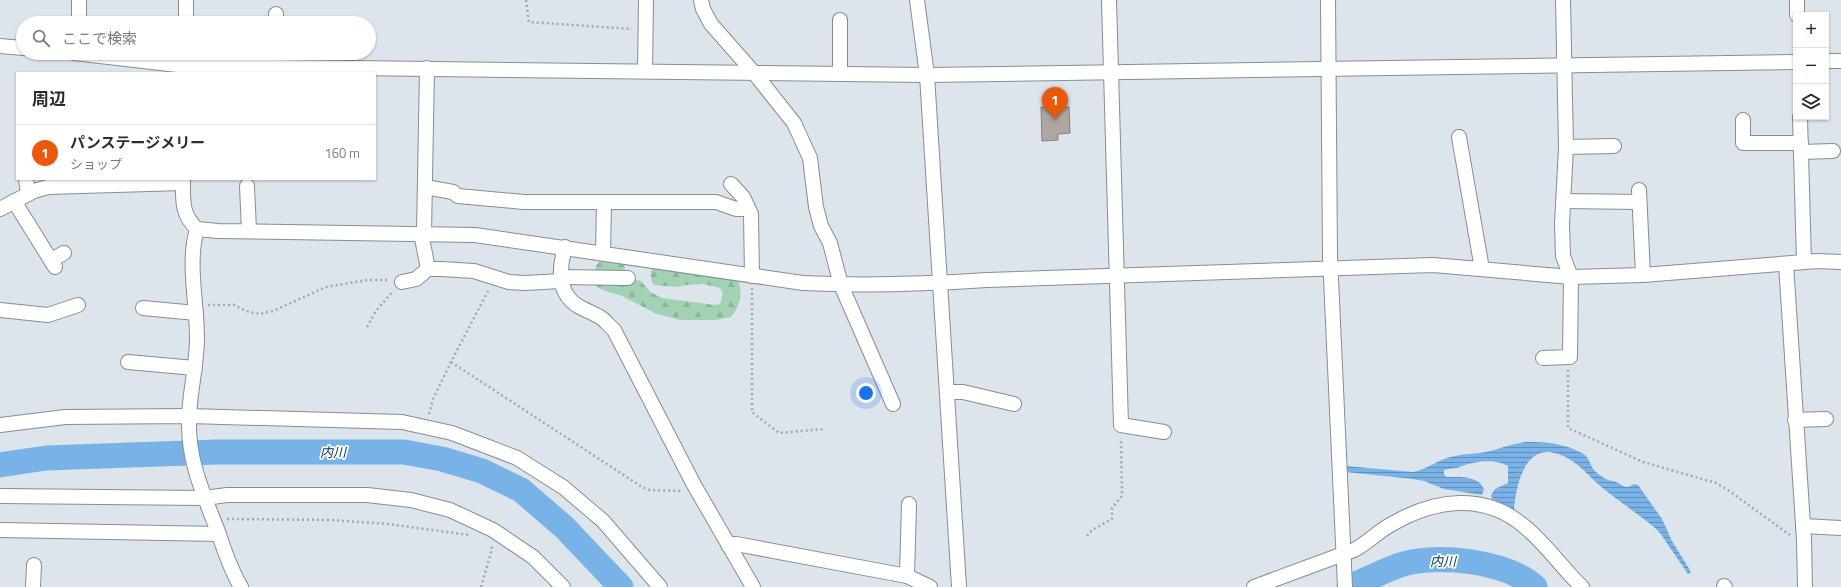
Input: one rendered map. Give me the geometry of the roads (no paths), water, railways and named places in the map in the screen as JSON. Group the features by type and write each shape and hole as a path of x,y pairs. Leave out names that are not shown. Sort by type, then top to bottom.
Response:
{"street":[{"path":"78,0 78,16"},
{"path":"186,0 186,16"},
{"path":"645,71 646,0"},
{"path":"701,0 703,9 711,24 755,74 794,123 810,158 816,207 822,226 830,243 841,285 893,404"},
{"path":"917,0 927,75 959,587"},
{"path":"1108,0 1121,426 1164,432"},
{"path":"1328,0 1331,270 1344,587"},
{"path":"1543,358 1570,357 1572,277 1563,256 1562,224 1566,147 1563,0"},
{"path":"1797,0 1797,12"},
{"path":"840,20 840,74"},
{"path":"0,46 16,47"},
{"path":"147,60 186,64 278,60 427,68 755,74 927,75 1793,62"},
{"path":"1829,61 1841,61"},
{"path":"427,68 422,233 428,269"},
{"path":"1743,120 1743,143 1801,147 1834,152"},
{"path":"1800,120 1804,262"},
{"path":"1459,137 1482,269"},
{"path":"1566,147 1614,146"},
{"path":"26,180 28,194"},
{"path":"0,209 28,194 48,187 183,181 186,216 197,229 475,235 803,283 841,285 1331,270 1433,265 1572,277 1643,275 1804,262 1841,262"},
{"path":"731,184 743,197 747,209 752,214 752,276"},
{"path":"247,186 249,231"},
{"path":"424,187 453,192 458,196 524,202 716,202 736,209 747,209"},
{"path":"1564,201 1639,196 1643,275"},
{"path":"14,201 53,264 64,253"},
{"path":"602,253 604,203"},
{"path":"197,229 193,244 197,338 189,419 189,443 203,495 234,574 241,587"},
{"path":"565,247 562,258 561,279 567,296 576,305 600,317 614,330 694,485 753,587"},
{"path":"1786,264 1804,540 1804,587"},
{"path":"402,282 416,280 428,269 474,271 509,282 525,283 561,279 628,278"},
{"path":"0,310 48,315 78,305"},
{"path":"143,308 196,309"},
{"path":"128,362 195,368"},
{"path":"947,392 963,392 1014,404"},
{"path":"0,425 65,417 402,422 452,433 517,458 563,487 603,521 660,587"},
{"path":"1795,420 1826,419"},
{"path":"2,496 367,496 411,500 450,510 493,530 533,557 563,587"},
{"path":"1254,587 1343,558 1392,524 1439,504 1460,502 1485,506 1508,513 1526,527 1565,571 1582,587"},
{"path":"907,576 910,504"},
{"path":"1803,526 1841,528"},
{"path":"0,530 219,534"},
{"path":"728,545 736,544 907,576 930,587"},
{"path":"33,587 34,565"}],"water":[{"path":"1525,442 1540,442 1568,447 1585,455 1594,470 1606,479 1626,487 1634,484 1638,485 1662,519 1672,541 1691,572 1688,574 1655,528 1599,485 1585,471 1569,459 1555,453 1544,452 1534,456 1527,463 1518,485 1514,509 1492,499 1491,495 1495,489 1508,483 1508,466 1497,462 1477,462 1458,468 1444,470 1446,477 1468,478 1477,481 1484,489 1482,495 1444,489 1424,481 1413,479 1346,472 1346,466 1413,472 1422,470 1452,457 1486,452"}],"waterway":[{"name":"内川","path":"0,465 46,458 216,452 404,452 442,459 482,471 521,490 564,527 621,587"},
{"name":"内川","path":"1349,587 1400,565 1415,561 1432,560 1451,560 1489,565 1523,578 1535,587"}],"place":[{"name":"パンステージメリー","path":"1055,120"}]}
